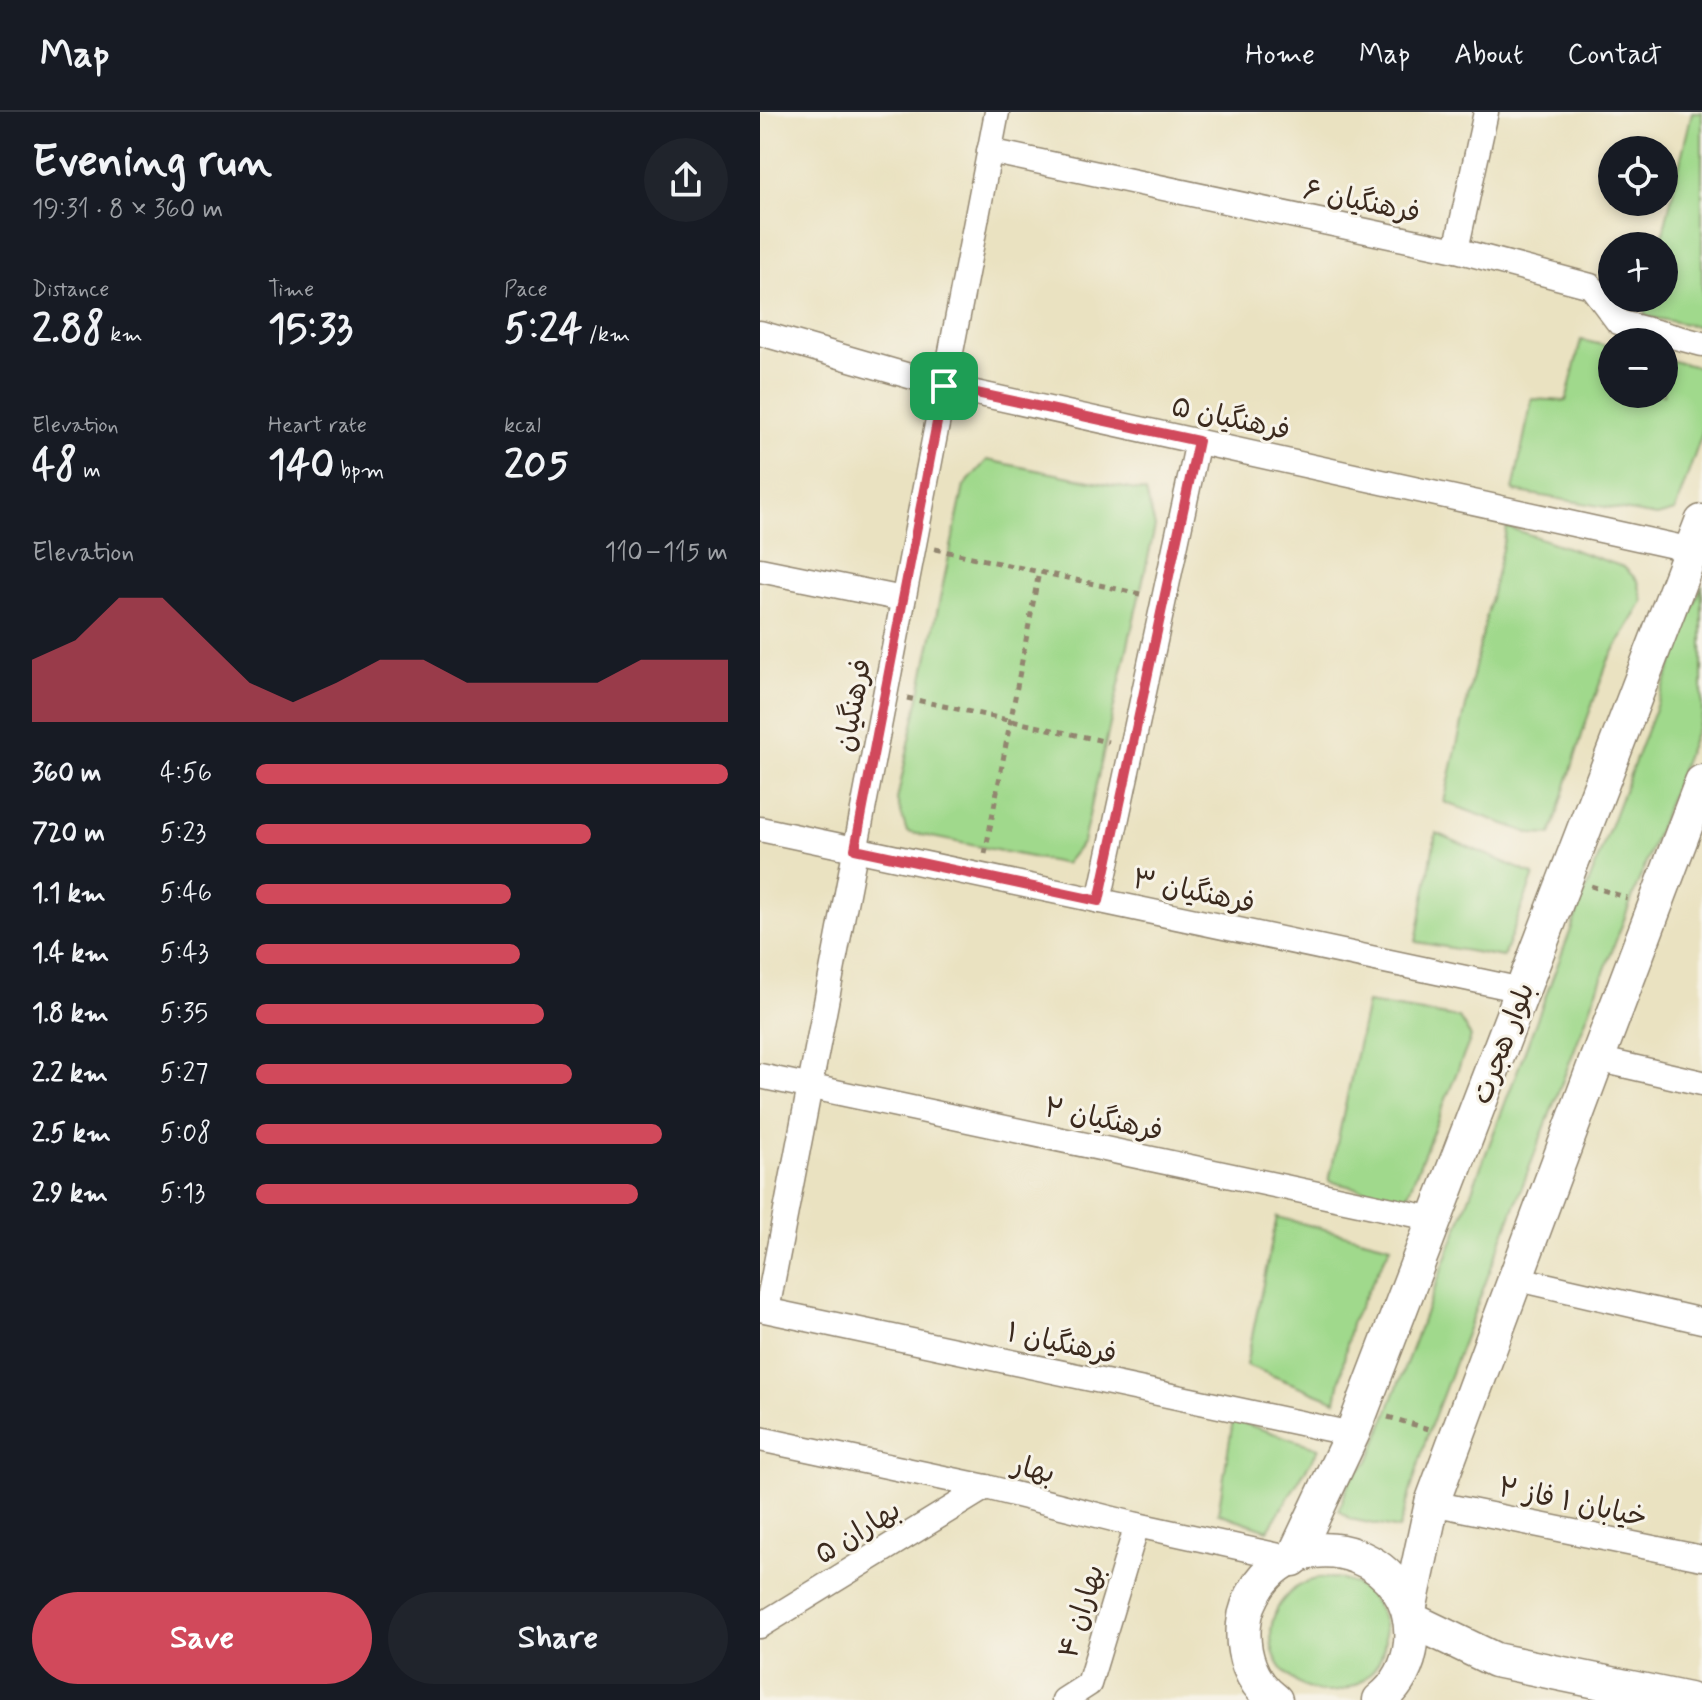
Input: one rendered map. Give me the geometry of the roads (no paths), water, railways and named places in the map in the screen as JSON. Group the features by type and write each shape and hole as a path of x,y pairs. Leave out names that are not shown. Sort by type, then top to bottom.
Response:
{"main road":[{"name":"بلوار هجرت","path":"1293,1559 1357,1421 1697,536"},
{"path":"1409,1615 1432,1503 1654,907 1693,830 1702,782"},
{"path":"1261,1693 1246,1659 1243,1637 1245,1615 1253,1595 1275,1567 1303,1554 1325,1550 1347,1552 1368,1560 1386,1573 1400,1590 1412,1632 1410,1654 1402,1675 1380,1700"},
{"path":"1409,1615 1495,1660 1689,1700"}],"street":[{"name":"فرهنگیان","path":"764,1310 997,112"},
{"path":"1456,250 1486,112"},
{"name":"فرهنگیان ۶","path":"989,151 1456,250 1591,286 1618,322 1702,344"},
{"name":"فرهنگیان ۵","path":"760,333 944,386 1198,441 1697,536"},
{"path":"1099,901 1198,441"},
{"path":"760,570 903,599"},
{"name":"فرهنگیان ۳","path":"760,829 1522,990"},
{"path":"1597,1059 1702,1083"},
{"name":"فرهنگیان ۲","path":"760,1076 1435,1219"},
{"path":"1514,1278 1702,1321"},
{"name":"فرهنگیان ۱","path":"764,1310 1357,1421"},
{"name":"بهار","path":"760,1439 986,1487 1137,1525 1293,1559"},
{"name":"بهاران ۵","path":"760,1626 986,1487"},
{"name":"خیابان ۱ فاز ۲","path":"1432,1503 1702,1558"},
{"name":"بهاران ۴","path":"1064,1700 1089,1684 1137,1525"}]}
